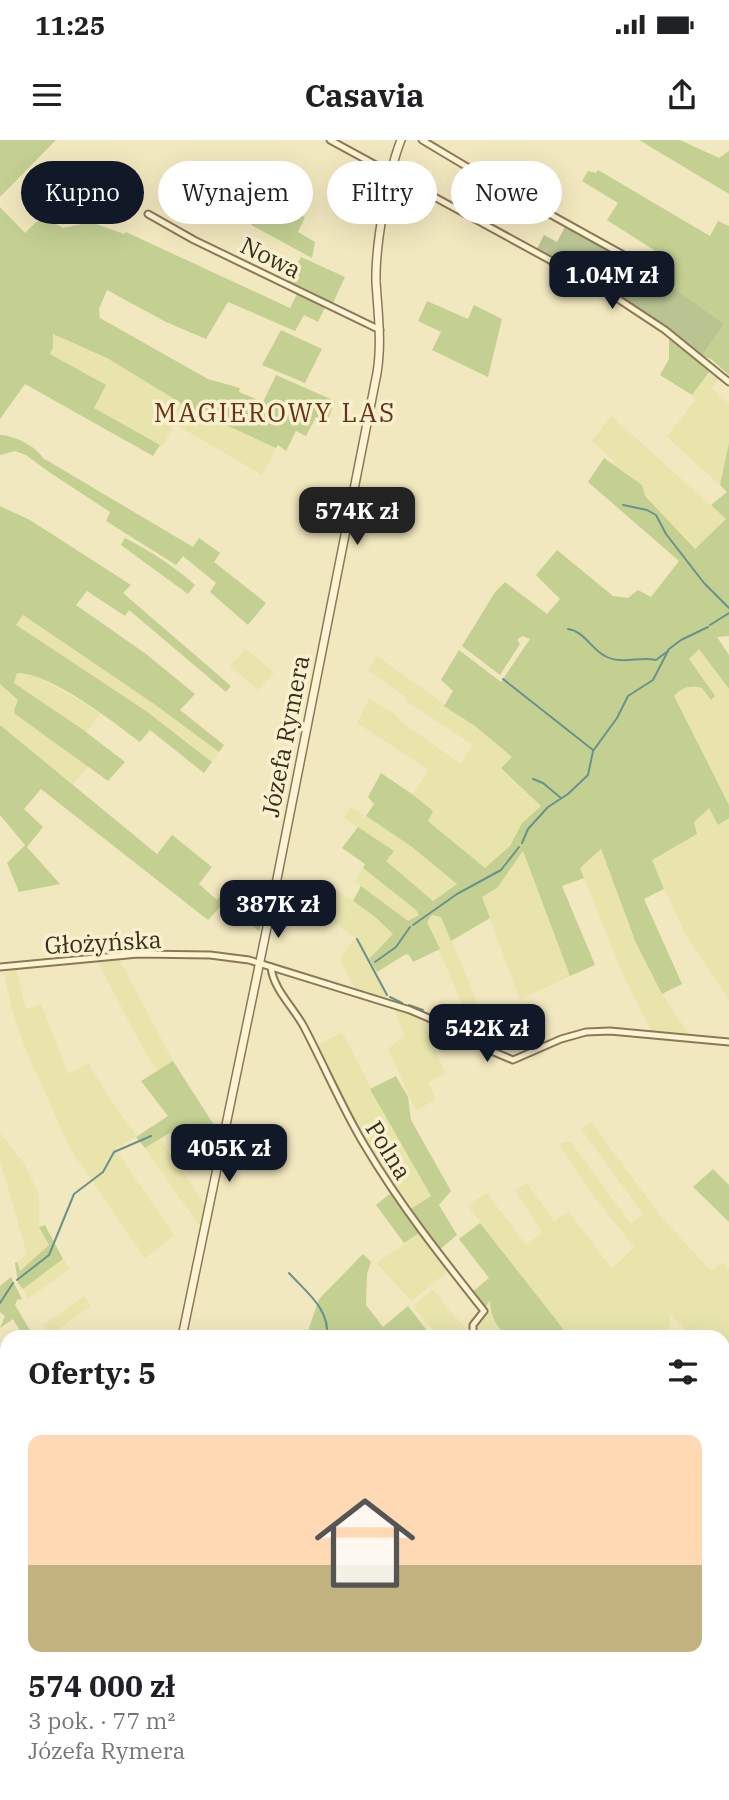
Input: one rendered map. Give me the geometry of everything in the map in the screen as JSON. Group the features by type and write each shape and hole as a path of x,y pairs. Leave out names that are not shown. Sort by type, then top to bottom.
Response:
{"street":[{"path":"330,140 367,161"},
{"name":"Józefa Rymera","path":"395,161 401,140"},
{"path":"422,140 647,268"},
{"path":"437,200 603,289 652,320 729,382"},
{"name":"Nowa","path":"148,214 194,240 380,330"},
{"name":"Józefa Rymera","path":"184,1330 377,373 380,330 376,279 384,224"},
{"name":"Głożyńska","path":"0,967 138,954 210,956 259,963 410,1010 513,1060 561,1039 586,1032 610,1031 729,1042"},
{"name":"Polna","path":"271,967 272,977 305,1027 366,1148 408,1213 484,1311 473,1325 473,1330"}],"shaded area":[{"path":"53,334 107,358 189,408 276,448 262,475 175,424 162,447 94,408 49,354 53,346"},
{"path":"712,370 720,376 712,389 729,404 729,460 727,455 720,485 667,437 695,400 692,395"},
{"path":"611,416 726,519 695,549 644,496 636,480 613,464 614,461 592,441"},
{"path":"22,615 157,706 219,752 212,762 188,742 16,626"},
{"path":"246,649 274,673 258,690 230,666"},
{"path":"699,649 729,689 729,805 673,696 691,686 702,688 688,658"},
{"path":"377,656 475,726 512,757 501,768 541,805 522,823 510,846 485,869 428,820 433,811 412,794 429,770 357,723 369,699 395,714 400,721 461,764 473,745 409,703 405,697 368,670"},
{"path":"17,673 35,675 101,713 86,733 14,683"},
{"path":"0,684 19,701 14,710 15,714 88,766 73,785 0,725"},
{"path":"351,807 412,847 457,884 433,901 386,861 393,850 344,818"},
{"path":"709,807 718,824 729,818 729,999 685,933 651,860 697,834 694,822"},
{"path":"601,849 636,943 662,994 688,1033 651,1031 622,972 580,868"},
{"path":"523,851 570,976 520,1000 482,897 497,888"},
{"path":"363,868 419,915 408,922 355,881"},
{"path":"320,879 374,916 394,934 369,959 388,994 387,999 355,989 340,959 355,938 306,901"},
{"path":"432,915 441,917 495,1051 479,1043 427,922"},
{"path":"119,959 173,1061 158,1072 98,962"},
{"path":"16,969 26,1009 41,1004 68,1074 88,1063 137,1136 115,1149 174,1235 145,1258 71,1150 60,1126 24,1045 11,1007 4,972"},
{"path":"394,1008 422,1019 446,1074 428,1082 436,1099 416,1111 388,1049 405,1035"},
{"path":"342,1032 431,1196 409,1210 356,1127 316,1046"},
{"path":"591,1122 660,1215 711,1271 723,1262 729,1270 729,1330 686,1330 670,1314 669,1330 563,1330 467,1205 487,1193 526,1245 542,1232 515,1190 527,1183 554,1221 569,1212 612,1269 634,1247 596,1199 559,1144 570,1141 631,1224 643,1214 581,1129"},
{"path":"0,1133 24,1163 39,1195 39,1227 50,1245 20,1271 17,1262 27,1254 0,1160"},
{"path":"159,1138 207,1207 204,1223 198,1224 145,1148"},
{"path":"421,1232 448,1268 446,1273 411,1301 377,1263"},
{"path":"64,1259 69,1269 28,1299 23,1289"},
{"path":"433,1290 466,1330 433,1330 415,1309 415,1304"},
{"path":"84,1296 91,1306 57,1330 46,1330 43,1325"},
{"path":"491,1298 490,1307 494,1322 501,1330 474,1330"}],"green space":[{"path":"0,140 56,140 35,161 21,161 21,176 0,197"},
{"path":"639,140 680,140 719,158 729,151 729,194"},
{"path":"598,170 710,236 718,221 729,226 729,375 711,359 702,356 724,324 645,271 657,252 607,220 618,203 582,181 588,171 596,173"},
{"path":"0,207 25,233 34,224 56,224 63,228 96,224 124,234 126,232 290,308 298,292 326,305 318,322 304,315 295,331 228,302 206,339 166,322 107,290 99,309 100,318 208,379 240,388 239,392 263,402 276,375 335,401 327,422 316,417 306,436 296,431 286,451 278,445 276,448 189,408 107,358 53,334 50,354 106,385 94,408 160,445 153,456 25,384 0,419"},
{"path":"302,224 298,232 315,242 312,258 251,225"},
{"path":"566,225 656,276 724,324 702,356 621,299 536,251 544,235 557,242"},
{"path":"301,257 345,277 333,303 289,281"},
{"path":"427,301 468,319 474,305 502,319 488,377 432,350 441,332 418,321"},
{"path":"281,330 322,349 305,383 262,365"},
{"path":"669,338 710,371 692,395 660,375 669,359"},
{"path":"0,435 30,445 43,458 193,547 199,538 220,553 214,562 266,603 248,625 210,592 216,583 183,556 176,565 106,521 110,512 26,455 15,451 0,455"},
{"path":"729,443 729,636 717,637 729,655 729,689 699,649 689,659 715,696 711,700 702,688 694,687 683,689 674,696 729,805 729,818 718,825 709,808 694,822 697,834 652,860 664,889 644,899 682,984 662,994 636,943 601,849 580,868 584,878 562,886 595,965 570,976 523,851 497,888 482,897 490,918 451,941 441,917 432,915 427,922 440,949 413,962 406,954 377,972 369,959 393,934 353,901 361,886 408,921 419,915 363,868 365,864 342,848 358,827 394,851 386,861 433,901 457,884 412,847 366,816 374,804 368,797 381,773 433,811 428,821 485,868 510,846 522,823 541,806 501,768 512,757 475,726 444,706 453,691 441,680 459,650 501,682 530,639 522,636 517,640 520,644 500,675 462,646 495,592 505,582 547,614 560,599 536,575 557,550 613,596 628,598 638,590 651,597 679,561 588,482 604,458 642,485 645,496 695,549 726,519 711,505 727,492 720,485"},
{"path":"0,506 30,520 131,585 123,593 231,686 226,692 129,610 125,616 87,591 76,605 146,654 195,694 180,710 224,745 219,752 157,706 23,615 16,625 146,711 212,762 204,773 150,730 140,742 81,700 31,675 17,673 14,683 125,762 108,781 15,714 18,700 0,684"},
{"path":"125,538 162,559 195,585 188,594 121,545"},
{"path":"0,725 157,854 172,835 212,867 199,884 217,900 230,883 265,911 259,931 223,904 208,920 41,789 24,809 43,827 27,847 60,884 19,892 7,863 25,845 0,815"},
{"path":"173,1061 221,1136 218,1151 201,1131 196,1134 179,1125 145,1148 136,1137 168,1116 141,1081"},
{"path":"396,1076 408,1097 411,1120 451,1191 439,1205 457,1235 438,1251 409,1210 431,1196 370,1089"},
{"path":"713,1169 729,1185 729,1222 693,1187"},
{"path":"392,1192 421,1232 404,1243 376,1205"},
{"path":"480,1223 563,1330 501,1330 492,1316 490,1300 485,1309 472,1292 489,1278 459,1239"},
{"path":"45,1225 63,1259 23,1289 18,1283 15,1263 17,1262 20,1271 49,1245 39,1227"},
{"path":"363,1254 371,1262 367,1274 366,1305 383,1327 408,1306 427,1330 308,1330 319,1299"},
{"path":"11,1277 22,1299 17,1300 15,1305 30,1330 20,1330 13,1319 0,1328 5,1316 0,1312 0,1286"}],"waterway":[{"path":"623,505 647,510 656,515 666,534 704,583 729,608"},
{"path":"710,625 729,613"},
{"path":"522,843 528,829 548,807 568,794 588,775 593,751 617,718 628,696 653,680 669,649 708,627"},
{"path":"568,629 579,633 600,653 611,659 656,660 668,651"},
{"path":"503,679 593,750"},
{"path":"533,779 543,783 561,798"},
{"path":"413,925 457,894 501,870 519,847"},
{"path":"375,962 396,947 410,927"},
{"path":"357,939 387,995"},
{"path":"390,997 402,1003"},
{"path":"409,1005 423,1010"},
{"path":"17,1280 49,1255 74,1194 103,1172 114,1152 151,1136"},
{"path":"289,1273 321,1310 327,1330"},
{"path":"0,1303 13,1283"}],"district":[{"name":"MAGIEROWY LAS","path":"275,412"}]}
